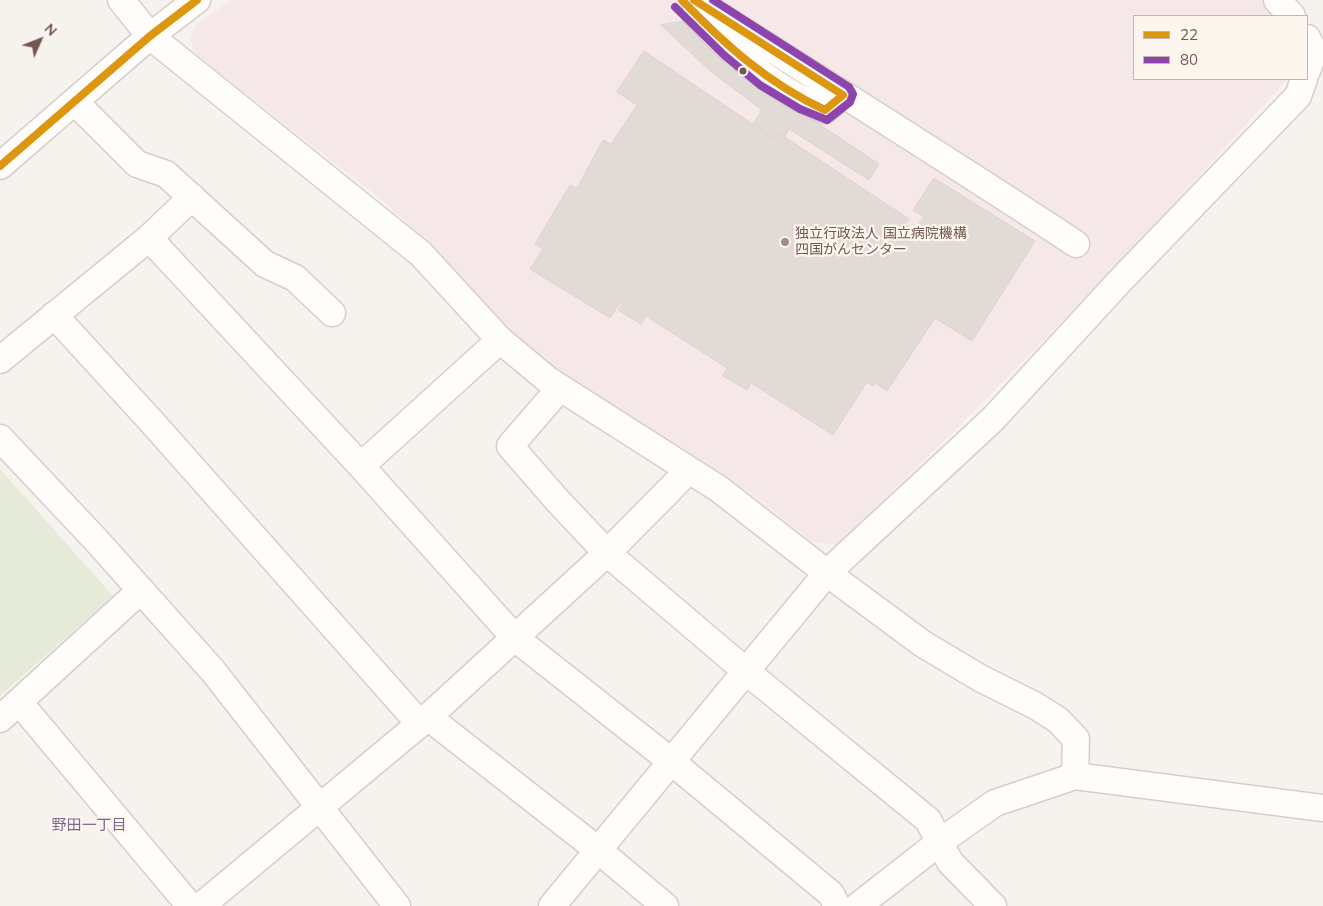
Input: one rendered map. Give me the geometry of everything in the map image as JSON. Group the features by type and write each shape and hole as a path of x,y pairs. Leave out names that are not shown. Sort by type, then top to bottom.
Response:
{"street":[{"path":"121,0 150,36 421,254 500,340 560,388 720,488 827,573 923,644 1058,720 1076,739 1075,776"},
{"path":"0,166 150,36 196,0"},
{"path":"682,0 705,25 753,68 798,99 826,110 843,95"},
{"path":"694,0 954,163 1076,244"},
{"path":"1277,0 1291,15"},
{"path":"1308,40 1314,51 1308,68"},
{"path":"552,906 827,573 993,419 1119,282 1298,96 1304,80"},
{"path":"75,102 137,164 166,174 264,264 295,278 332,313"},
{"path":"0,360 149,238 192,197"},
{"path":"149,238 361,466 516,638 672,762 831,894 837,906"},
{"path":"54,315 424,720 598,850 666,906"},
{"path":"361,466 500,340"},
{"path":"560,388 510,446 557,500 608,553 747,672 928,820 950,862 993,906"},
{"path":"0,438 141,590 213,671 397,906"},
{"path":"201,906 321,808 516,638 608,553 689,470"},
{"path":"0,718 20,702 141,590"},
{"path":"20,702 190,906"},
{"path":"858,906 940,841 995,803 1075,776 1323,808"}],"shaded area":[{"path":"232,0 1262,0 1277,15 1133,15 1133,80 1286,80 1130,252 963,422 837,545 813,542 752,494 691,453 579,391 514,336 432,246 382,200 203,60 194,50 190,38 196,24"}],"green space":[{"path":"0,469 113,596 0,696"}],"building":[{"path":"685,21 760,85 879,164 869,180 789,129 785,137 779,133 775,139 753,124 762,110 709,70 661,25"},
{"name":"独立行政法人 国立病院機構 四国がんセンター","path":"644,51 775,139 779,133 909,219 905,224 914,230 924,217 913,210 934,178 1035,241 972,341 935,318 887,391 875,383 873,386 867,382 833,435 751,383 747,390 723,376 727,368 646,316 641,324 618,310 623,302 621,301 610,318 530,269 543,249 535,244 570,185 577,188 603,140 611,144 637,105 617,92"}],"transit line":[{"name":"22","path":"0,166 150,36 197,0"},
{"name":"22","path":"682,0 731,48 766,76 805,100 825,110 843,95 694,0"},
{"name":"80","path":"675,7 724,55 760,85 800,109 827,120 850,102 853,94 849,87 713,0"}],"place":[{"name":"独立行政法人 国立病院機構 四国がんセンター","path":"785,242"}],"district":[{"name":"野田一丁目","path":"89,825"}]}
